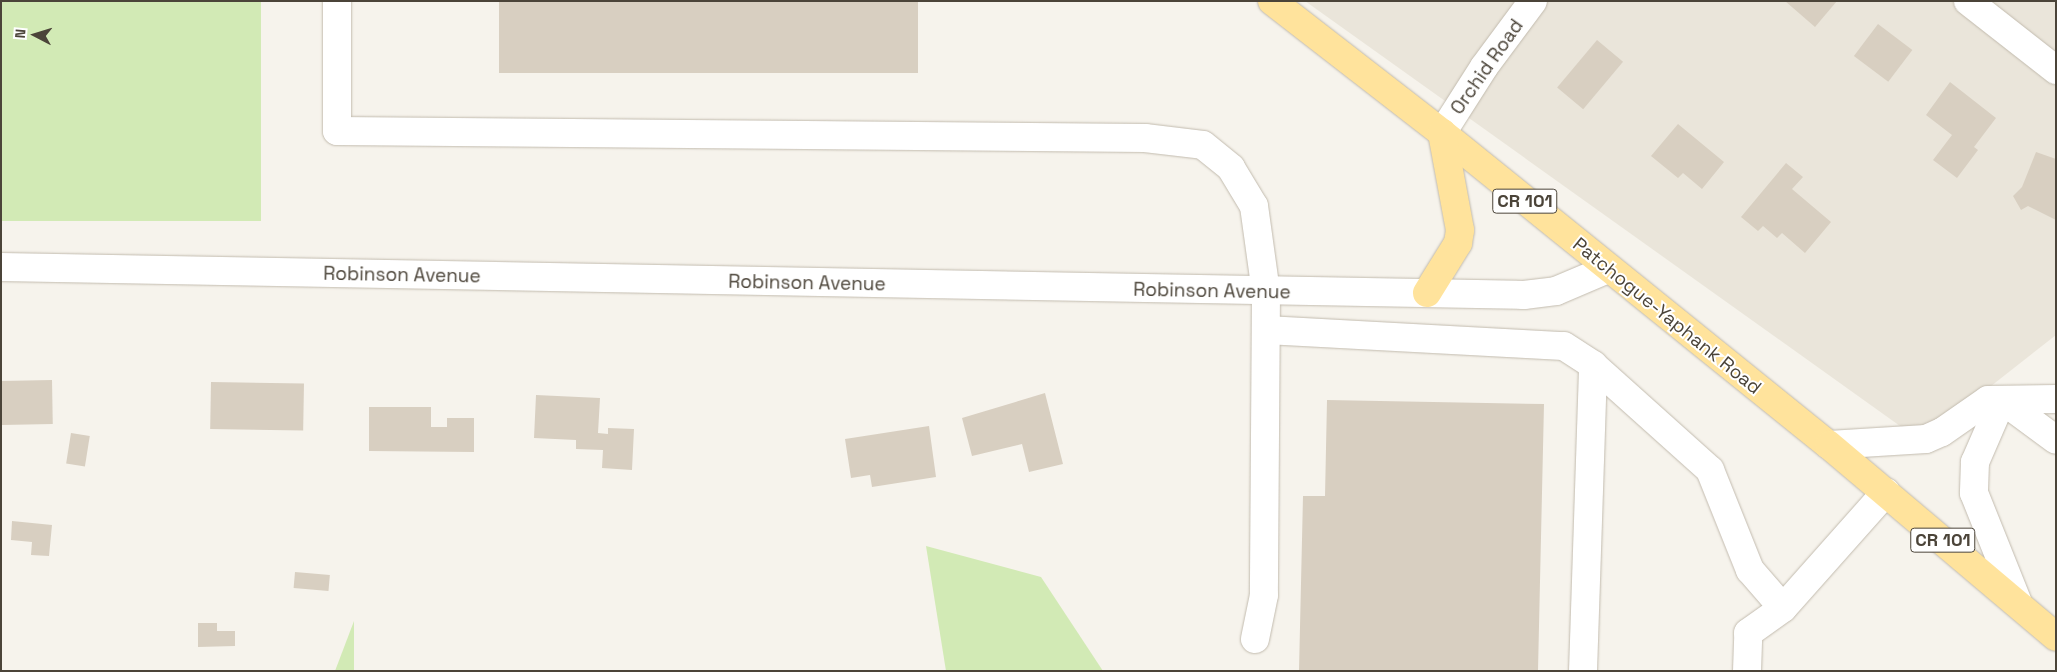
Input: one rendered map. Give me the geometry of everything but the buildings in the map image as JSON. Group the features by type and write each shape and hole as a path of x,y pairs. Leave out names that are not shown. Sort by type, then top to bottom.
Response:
{"main road":[{"name":"Patchogue-Yaphank Road","path":"1272,1 1442,133 1608,269 1829,445 2056,637"},
{"path":"1426,294 1458,243 1460,230 1442,133"}],"street":[{"path":"337,1 337,131 1146,138 1203,145 1231,168 1254,206 1266,292 1264,595 1255,639"},
{"name":"Orchid Road","path":"1442,133 1484,67 1533,1"},
{"path":"1968,1 2056,70"},
{"name":"Robinson Avenue","path":"1,267 1266,292 1524,295 1548,292 1579,283 1608,269"},
{"path":"1266,330 1564,346 1593,365 1710,470 1750,570 1782,608"},
{"path":"1583,671 1593,365"},
{"path":"1829,445 1926,438 1942,432 1988,400 2056,399"},
{"path":"2002,400 2056,440"},
{"path":"2002,400 1981,446 1972,480 1978,507 2018,603"},
{"path":"1747,671 1748,633 1782,608 1886,492"}],"shaded area":[{"path":"1305,1 2056,1 2056,335 1921,441"}],"green space":[{"path":"1,1 261,1 261,221 1,221"},
{"path":"926,546 1041,577 1103,671 946,671"},
{"path":"354,621 354,671 335,671"}]}
